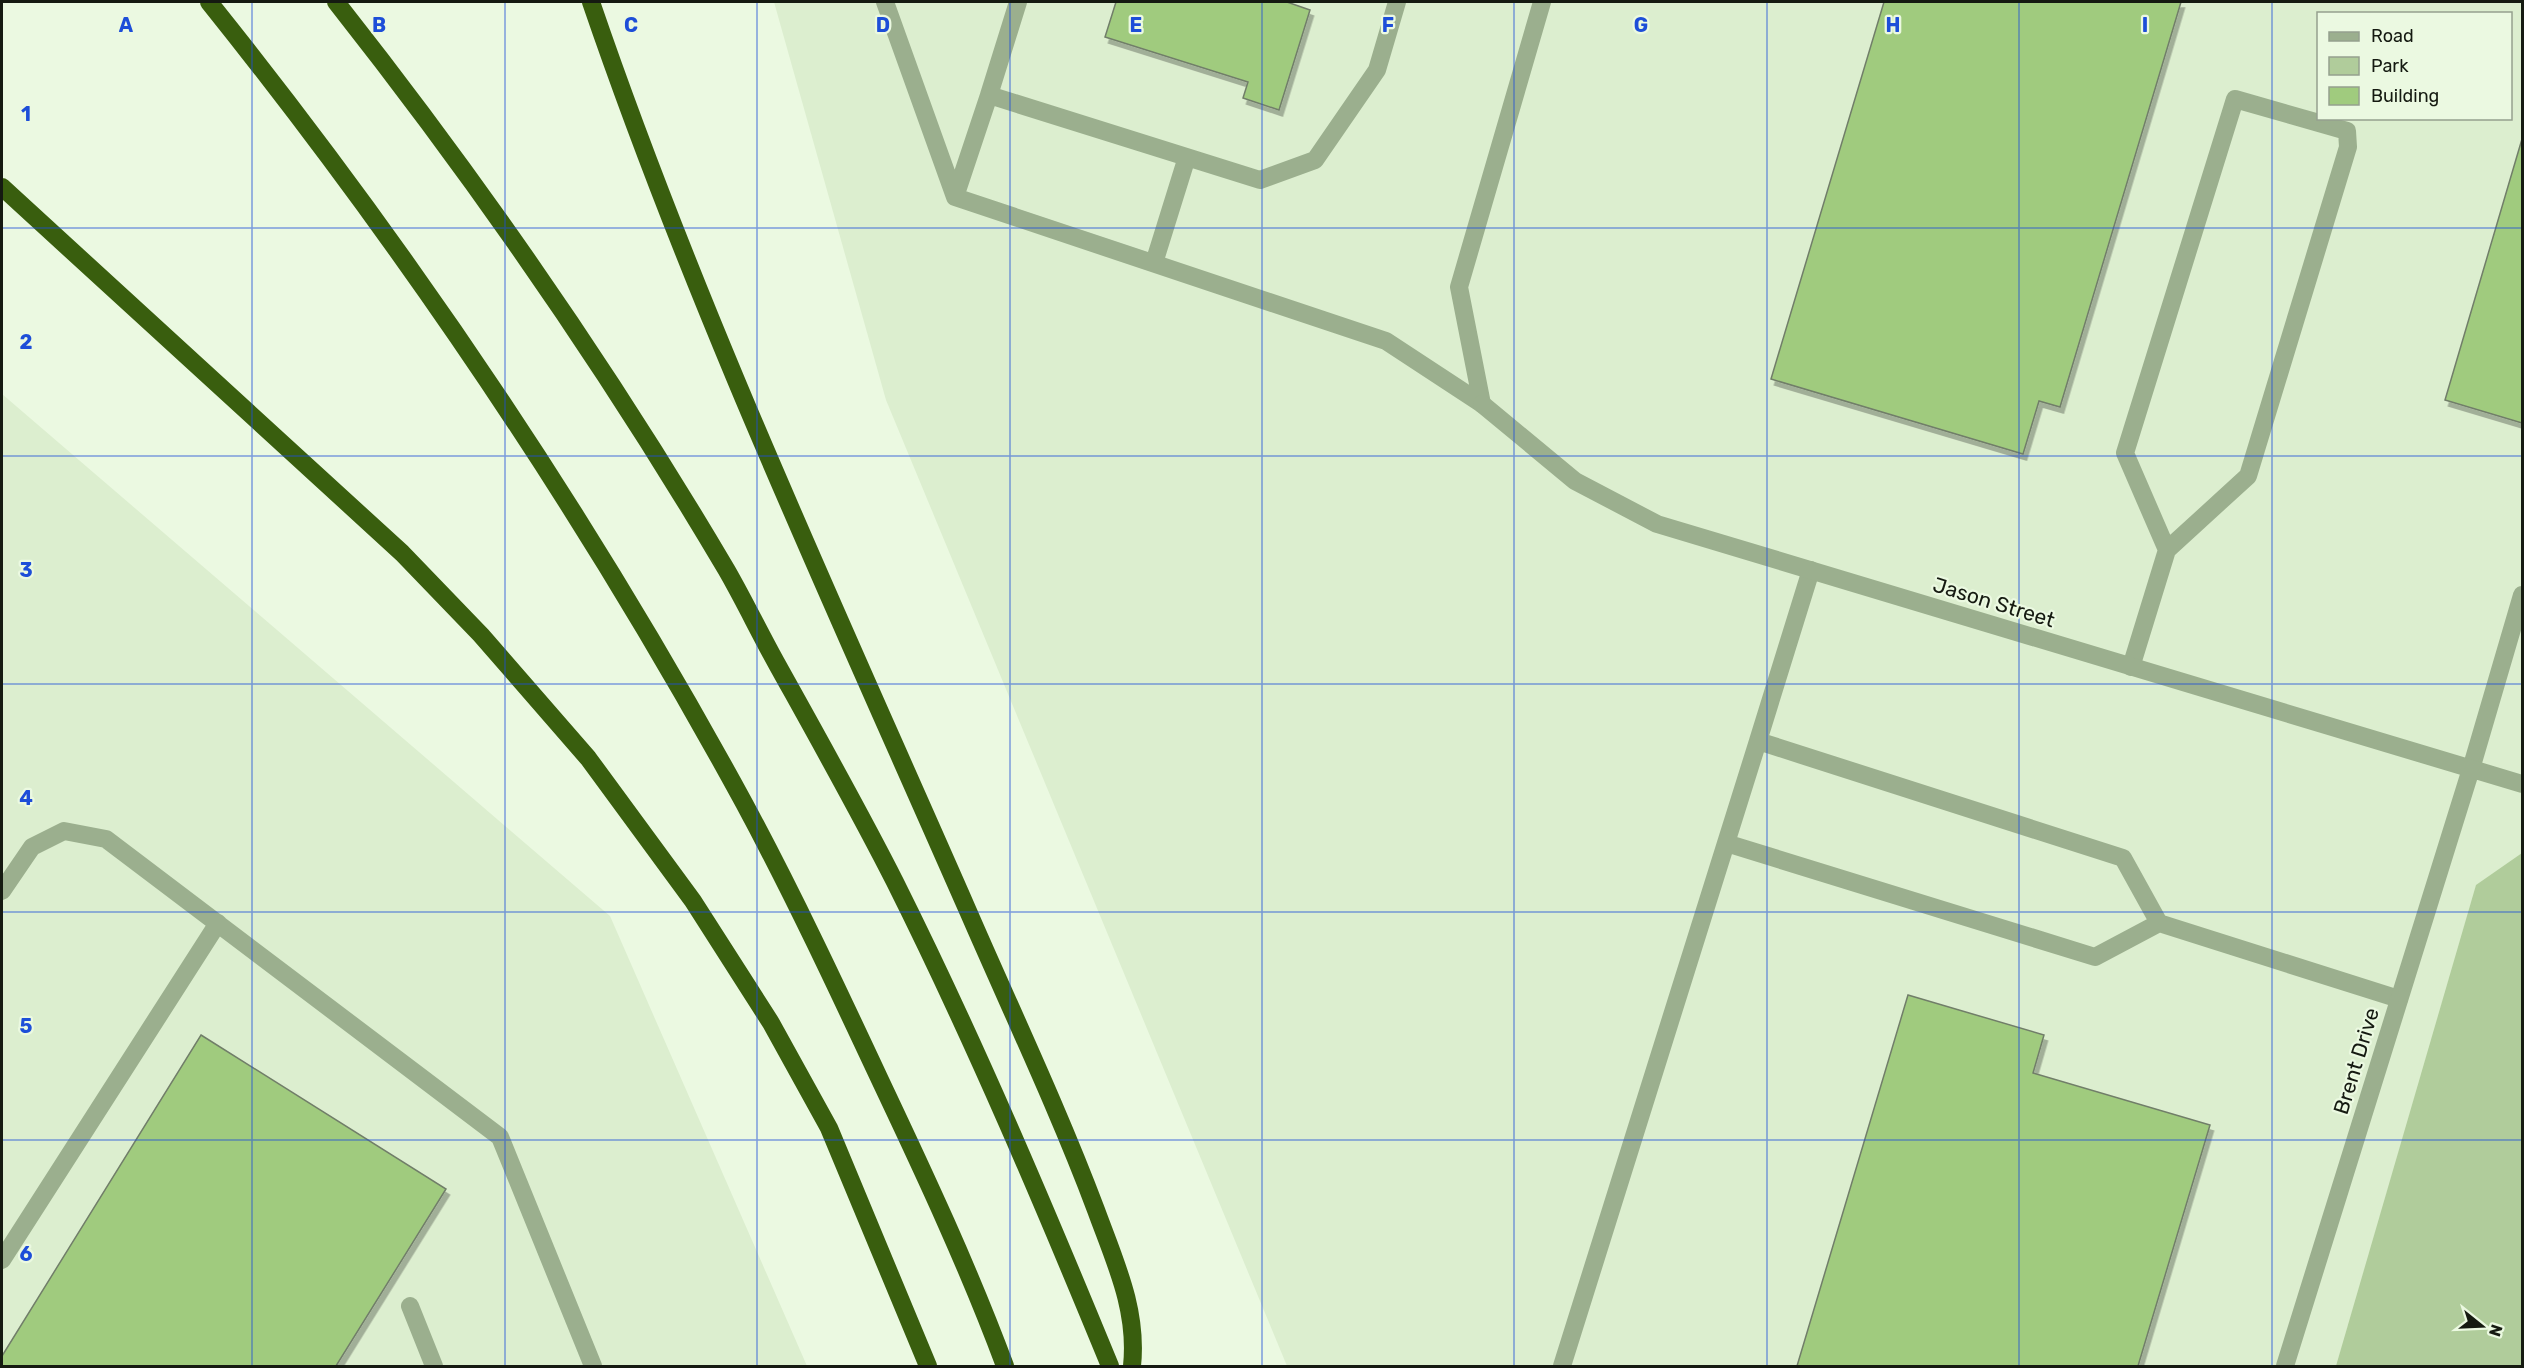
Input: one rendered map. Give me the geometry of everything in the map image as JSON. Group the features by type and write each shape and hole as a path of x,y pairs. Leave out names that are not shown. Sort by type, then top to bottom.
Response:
{"highway":[{"path":"209,2 309,129 439,307 608,568 660,656 745,805 830,970 926,1175 1005,1366"},
{"path":"336,2 467,172 519,246 637,427 727,571 858,813 931,957 1025,1165 1110,1366"},
{"path":"591,2 623,95 695,281 783,489 1074,1154 1128,1299 1135,1342 1132,1366"},
{"path":"2,187 402,553 474,627 588,758 693,901 771,1023 829,1128 928,1366"}],"street":[{"path":"885,2 955,197"},
{"path":"892,22 899,2"},
{"path":"955,197 1018,2"},
{"path":"988,95 1260,180 1315,160 1377,70 1397,2"},
{"path":"1482,404 1459,287 1542,2"},
{"path":"2131,667 2168,550 2248,476 2348,147 2348,131 2235,99 2125,453 2168,550"},
{"path":"1154,263 1187,157"},
{"name":"Jason Street","path":"955,197 1386,341 1482,404 1575,482 1657,524 2523,784"},
{"path":"1562,1366 1810,570"},
{"name":"Brent Drive","path":"2285,1366 2523,595"},
{"path":"1758,741 2123,858 2159,923 2399,999"},
{"path":"2,891 32,847 64,831 106,839 500,1137 593,1366"},
{"path":"1726,843 2095,957 2159,923"},
{"path":"3,1254 218,923"},
{"path":"410,1306 434,1366"}],"shaded area":[{"path":"774,2 2522,2 2522,1366 1287,1366 886,400"},
{"path":"2,394 610,916 807,1366 2,1366"}],"green space":[{"path":"2522,853 2522,1366 2336,1366 2476,885"}],"building":[{"path":"1116,2 1287,2 1310,10 1279,110 1243,98 1248,82 1105,37"},
{"path":"1884,2 2181,2 2060,407 2039,401 2023,454 1771,379"},
{"path":"2522,139 2522,423 2445,400"},
{"path":"1908,995 2044,1035 2033,1073 2210,1125 2138,1366 1797,1366"},
{"path":"201,1035 446,1189 336,1366 2,1366 2,1356"}]}
